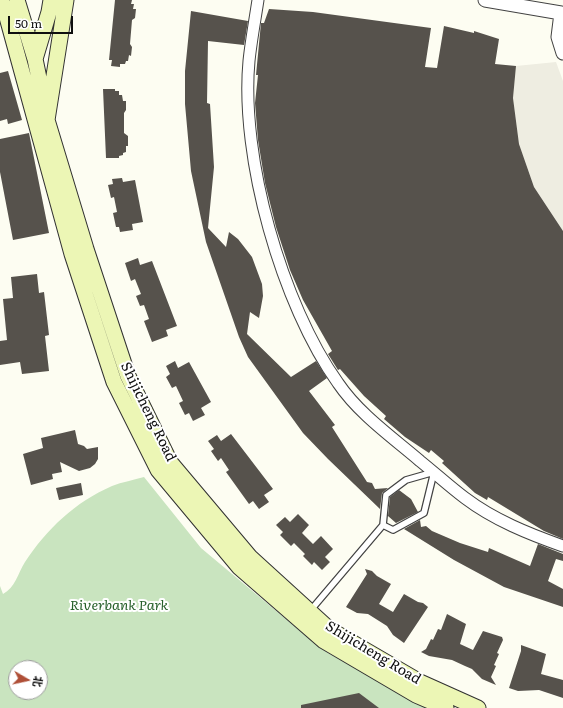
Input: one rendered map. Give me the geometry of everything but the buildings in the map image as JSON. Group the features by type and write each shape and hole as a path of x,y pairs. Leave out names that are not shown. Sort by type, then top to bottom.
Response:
{"main road":[{"name":"Shijicheng Road","path":"1,0 26,82 72,254 114,382 158,470 239,568 324,641 416,694 446,708"},
{"path":"17,0 35,59 47,120"},
{"path":"26,82 35,59 49,12 50,0"},
{"name":"Shijicheng Road","path":"66,0 47,120 86,249 128,376 170,462 250,557 329,629 420,682 478,708"}],"street":[{"path":"258,0 249,62 249,114 258,188 285,280 314,346 338,384 370,419 466,498 523,532 563,546"},
{"path":"485,0 562,12 558,36 563,54"}],"lane":[{"path":"310,611 383,525 386,496 406,480 434,472 424,513 393,530 383,525"}],"green space":[{"name":"Riverbank Park","path":"144,477 201,548 305,635 328,653 428,708 0,708 0,586 3,594 11,588 25,562 43,538 74,508 86,500 120,483"}],"shaded area":[{"path":"556,62 563,81 563,231 534,187 519,144 513,98 516,66"}]}
